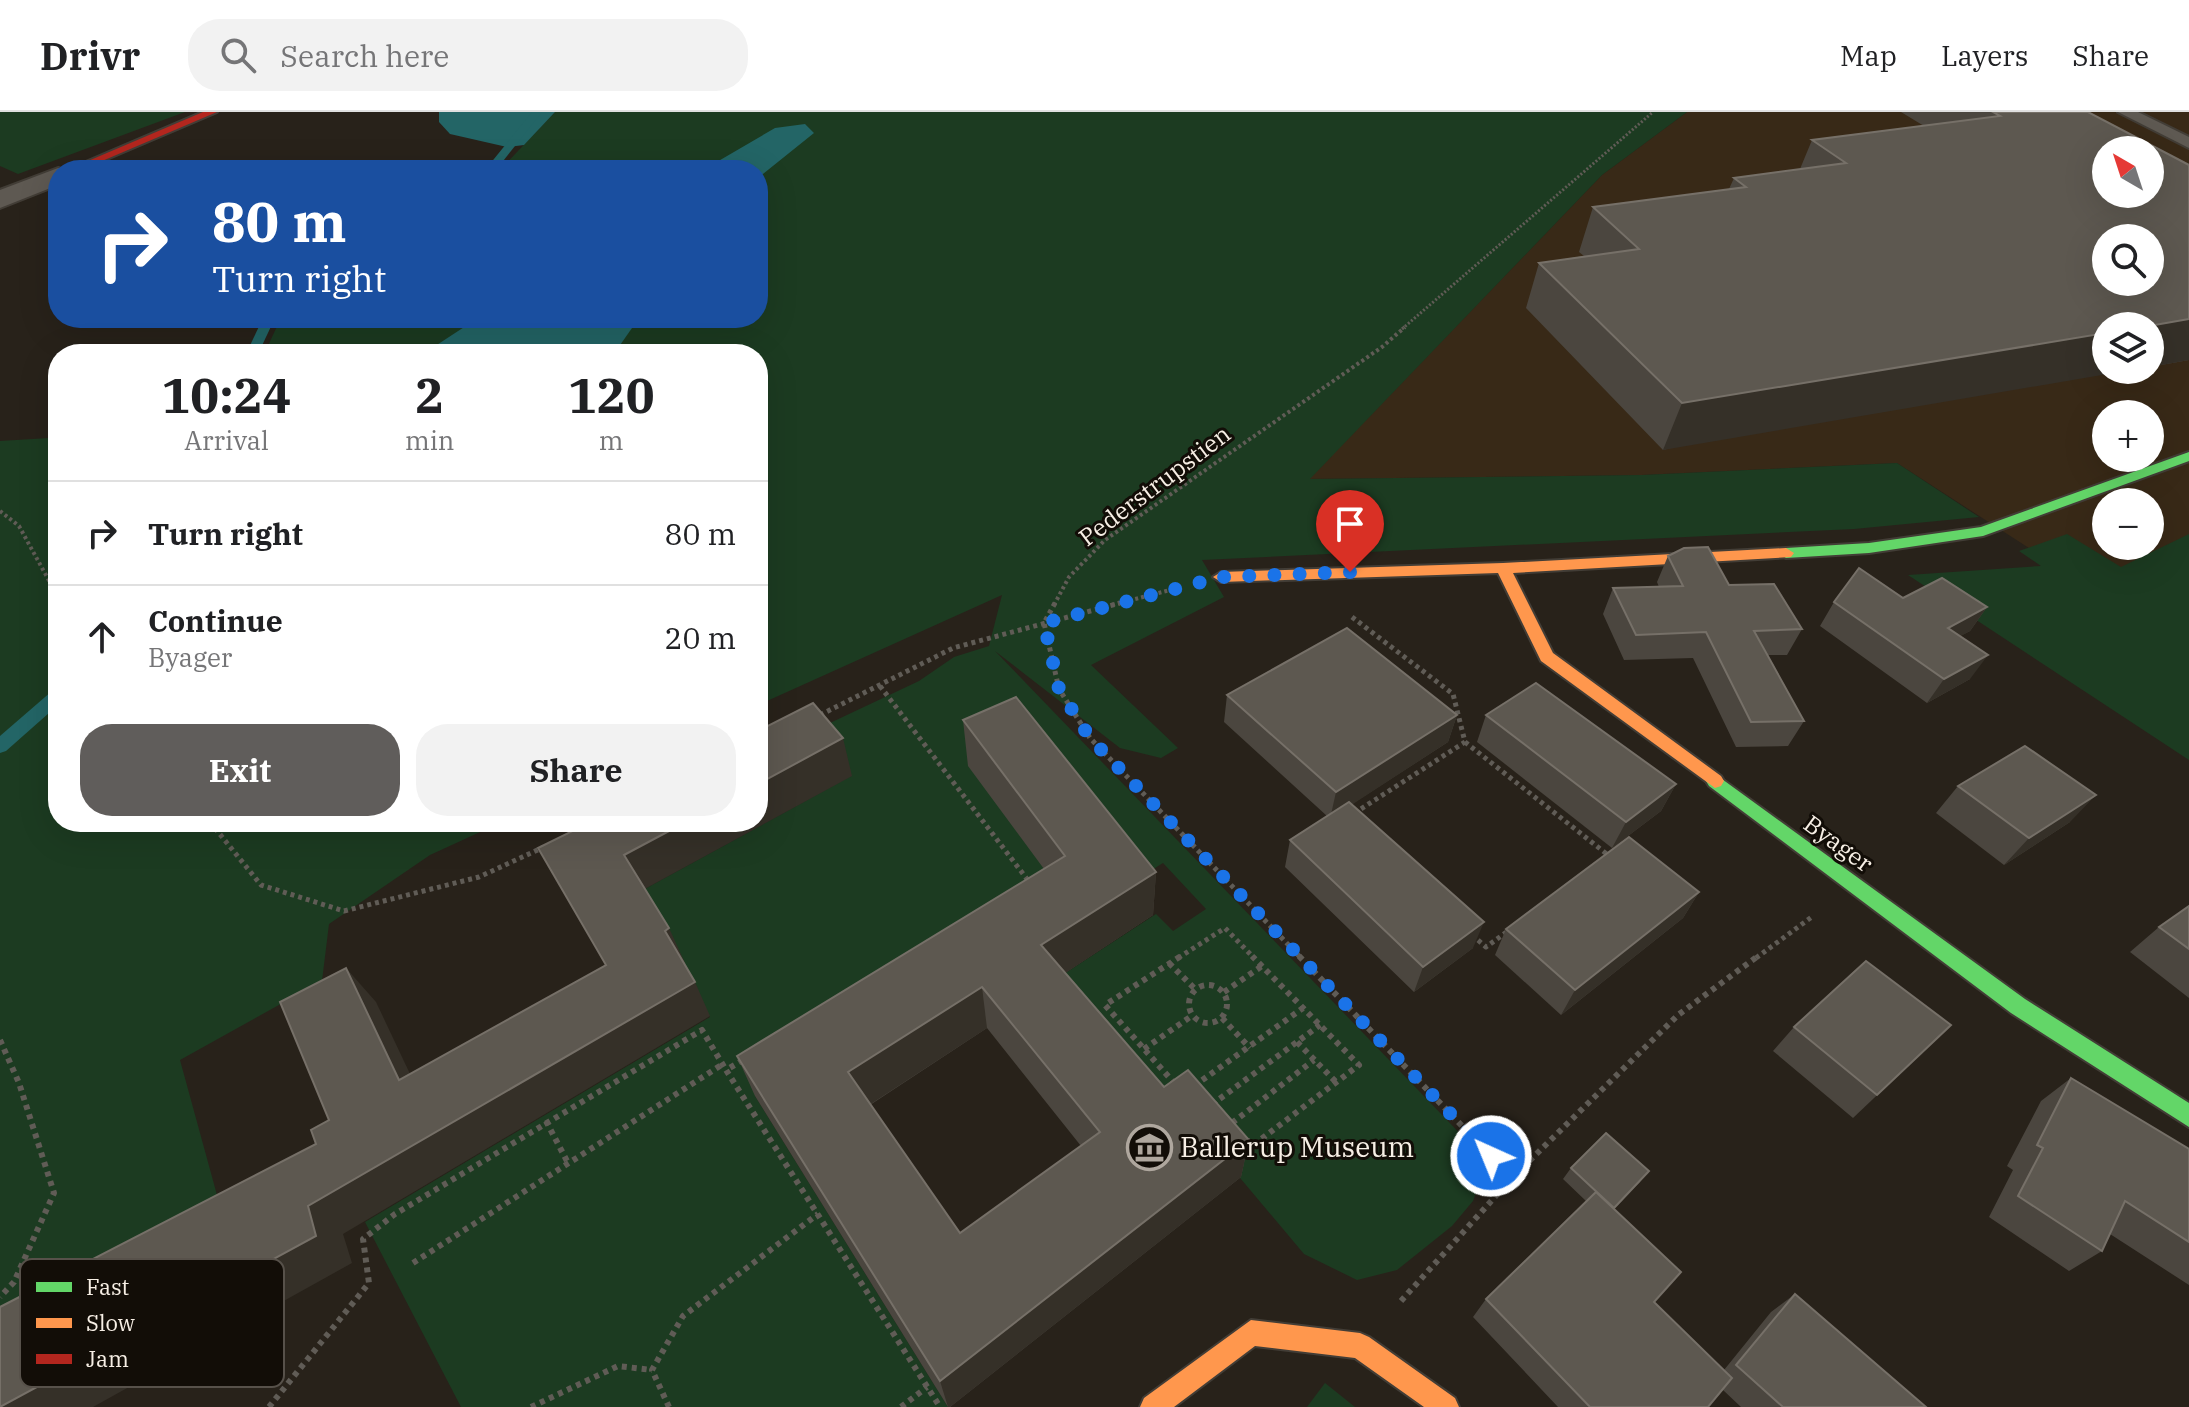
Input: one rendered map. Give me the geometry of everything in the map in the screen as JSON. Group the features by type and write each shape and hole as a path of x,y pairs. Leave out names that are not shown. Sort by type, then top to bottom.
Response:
{"street":[{"path":"96,160 212,112"},
{"path":"0,200 48,180"},
{"path":"1221,577 1503,568 1869,548 1983,531 2067,503 2189,456"},
{"name":"Byager","path":"1503,568 1547,657 2018,1006 2189,1116"},
{"path":"1153,1407 1251,1333 1360,1346 1446,1407"}],"lane":[{"path":"2126,112 2189,143"}],"path":[{"name":"Pederstrupstien","path":"1044,623 1069,577 1105,540 1382,347 1653,112"},
{"path":"0,511 19,526 48,579"},
{"path":"811,720 953,648 1221,577"},
{"path":"1347,613 1453,694 1465,742 1608,855 1596,864"},
{"path":"1044,623 1059,689 1090,738 1512,1178"},
{"path":"880,686 1035,889"},
{"path":"1345,819 1465,742"},
{"path":"218,832 261,885 344,911 479,877 557,840"},
{"path":"1360,1346 1512,1178 1678,1015 1855,886"},
{"path":"1462,926 1486,947 1510,929"},
{"path":"1303,1008 1183,1094 1105,1005 1225,928 1303,1008 1320,1025 1359,1065 1252,1146 1214,1103 1320,1025"},
{"path":"1169,963 1195,989"},
{"path":"1224,992 1262,966"},
{"path":"1207,985 1224,992 1229,1008 1222,1018 1209,1022 1193,1015 1188,1000 1195,989 1207,985"},
{"path":"1144,1049 1193,1015"},
{"path":"1222,1018 1250,1048"},
{"path":"269,1407 369,1283 363,1239 395,1214 702,1030 940,1407"},
{"path":"0,1040 19,1083 54,1193 24,1259"},
{"path":"1297,1042 1336,1082"},
{"path":"413,1263 568,1163 748,1056"},
{"path":"1232,1123 1314,1060"},
{"path":"546,1121 568,1163"},
{"path":"652,1370 683,1316 818,1214"},
{"path":"0,1297 14,1282 20,1269"},
{"path":"531,1407 618,1366 652,1370"},
{"path":"652,1370 669,1407"},
{"path":"901,1407 927,1387"}],"shaded area":[{"path":"1687,112 2189,112 2189,651 1897,463 1642,475 1309,479 1602,175"}],"green space":[{"path":"0,112 185,112 56,160 48,160 48,163 18,174 0,166"},
{"path":"555,112 1687,112 1602,175 1310,479 1642,475 1897,463 1979,517 1854,529 1202,560 1224,597 1091,665 1178,748 1161,758 1120,748 995,651 1472,1146 1480,1182 1473,1201 1452,1226 1397,1270 1357,1280 1304,1254 1183,1110 1044,987 1156,914 1173,931 1206,909 1163,863 1048,935 755,1096 948,1407 461,1407 365,1222 710,1017 641,891 749,832 768,832 768,821 851,776 813,731 919,681 954,657 989,646 1002,595 768,700 768,344 269,344 276,328 768,328 768,160 509,160"},
{"path":"48,438 48,832 480,832 430,855 329,924 322,981 180,1060 220,1206 122,1259 20,1259 20,1314 0,1325 0,441"},
{"path":"2067,534 2092,549 2092,560 2110,560 2121,567 2135,560 2164,560 2164,546 2189,534 2189,760 1908,575 2041,566 2019,551"},
{"path":"1325,1383 1355,1407 1307,1407"}],"water":[{"path":"439,112 555,112 524,145 507,147 450,134 439,122"},
{"path":"805,124 814,133 768,170 768,160 720,160 775,128"},
{"path":"463,328 632,328 621,344 438,344"}],"building":[{"path":"1993,112 2088,112 2134,136 2092,136 2092,208 2164,208 2164,152 2189,165 2189,319 2164,323 2164,312 2092,312 2092,335 1682,403 1539,263 1639,249 1593,207 1746,187 1734,178 1846,163 1812,140 2000,116"},
{"path":"1708,547 1729,585 1774,584 1802,629 1754,631 1804,721 1751,722 1706,632 1636,635 1613,588 1683,586 1668,556 1684,548"},
{"path":"1859,568 1903,598 1942,578 1987,607 1948,628 1988,655 1944,679 1834,602"},
{"path":"1347,628 1457,715 1336,792 1227,695"},
{"path":"1536,683 1676,784 1626,822 1486,715"},
{"path":"1016,697 1156,872 1041,945 1164,1087 1188,1070 1249,1140 940,1381 737,1056 1065,856 963,720","holes":["982,987 1100,1132 960,1233 848,1072"]},
{"path":"813,703 843,738 768,779 768,726"},
{"path":"2025,746 2096,795 2029,838 1958,786"},
{"path":"1349,802 1484,922 1423,967 1290,840"},
{"path":"571,832 667,832 624,855 669,928 665,931 695,982 308,1206 316,1236 273,1259 93,1259 316,1144 311,1130 329,1120 280,1002 346,968 399,1080 606,965 538,848"},
{"path":"1629,837 1699,892 1575,990 1506,929"},
{"path":"2189,906 2189,949 2159,927"},
{"path":"1866,961 1951,1025 1877,1095 1794,1027"},
{"path":"2071,1078 2189,1149 2189,1242 2125,1201 2102,1251 2018,1196 2043,1148 2037,1145"},
{"path":"1606,1133 1649,1171 1614,1208 1571,1168"},
{"path":"1596,1192 1681,1272 1654,1302 1732,1378 1708,1407 1590,1407 1486,1299"},
{"path":"1795,1294 1926,1407 1783,1407 1736,1365"},
{"path":"20,1297 20,1387 37,1387 0,1407 0,1307"}],"waterway":[{"path":"498,160 537,112"},
{"path":"257,344 264,328"},
{"path":"0,746 48,704"}],"traffic: fast":[{"path":"1786,553 1869,548 1983,531 2189,456"},
{"path":"1715,781 2018,1006 2189,1116"}],"traffic: slow":[{"path":"1221,577 1503,568 1786,553"},
{"path":"1503,568 1547,657 1715,781"},
{"path":"1153,1407 1251,1333 1360,1346 1446,1407"}],"traffic: jam":[{"path":"96,160 212,112"}],"place":[{"name":"Ballerup Museum","path":"1149,1147"}],"route":[{"path":"1350,572 1221,577 1044,623 1059,689 1090,738 1491,1156"}]}
